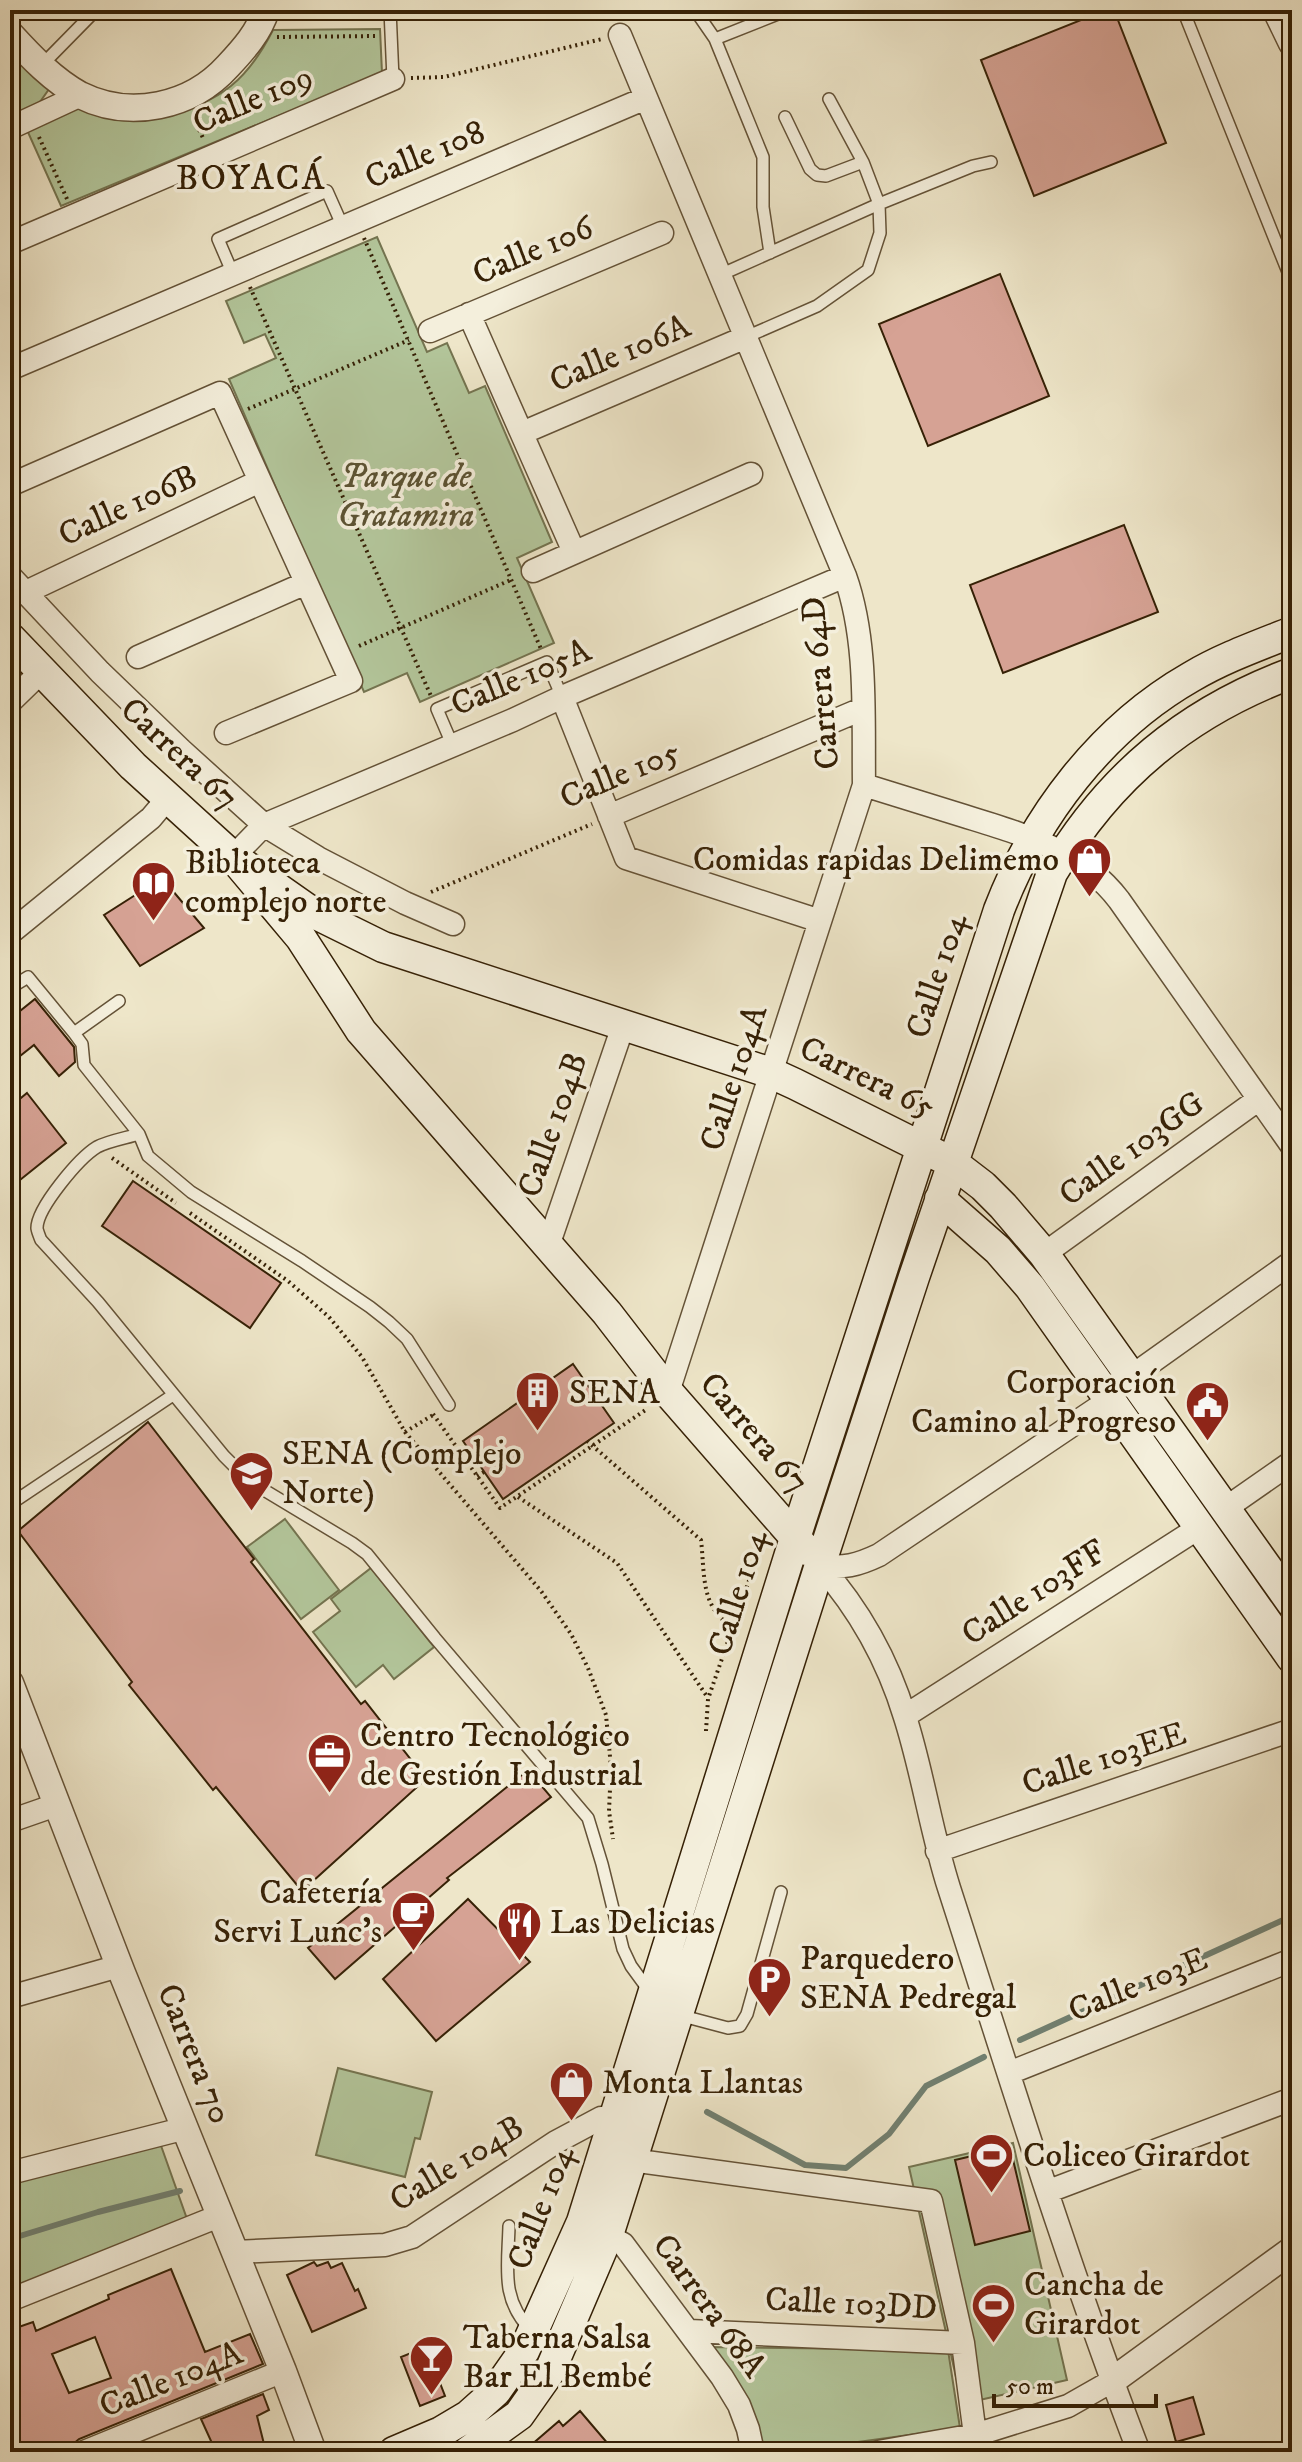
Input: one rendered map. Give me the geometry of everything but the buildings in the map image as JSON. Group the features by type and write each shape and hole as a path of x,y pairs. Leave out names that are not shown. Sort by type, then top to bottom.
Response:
{"main road":[{"name":"Calle 104","path":"468,2452 519,2415 550,2371 595,2228 614,2118 795,1538 1010,881 1031,838 1051,807 1123,727 1190,677 1232,655 1292,632"},
{"name":"Carrera 67","path":"10,638 167,799 233,857 301,938 361,1031 614,1322 657,1400 820,1565"},
{"name":"Calle 104","path":"394,2452 441,2432 468,2416 496,2391 524,2351 631,2160 820,1565 940,1199 1052,873 1082,824 1115,786 1163,743 1247,690 1292,673"},
{"name":"Carrera 65","path":"233,857 310,911 383,947 771,1073 953,1163 983,1186 1044,1254 1292,1603"},
{"path":"940,1199 979,1231 1014,1267 1111,1399 1292,1658"}],"street":[{"path":"1276,10 1292,43"},
{"name":"Calle 109","path":"10,34 41,67 81,95 111,105 140,108 184,99 218,77 261,21"},
{"name":"Carrera 64D","path":"620,35 845,576 856,614 864,785 1031,838 1081,863 1105,882 1292,1146"},
{"name":"Calle 109","path":"10,243 393,79"},
{"path":"20,123 81,95"},
{"name":"Calle 108","path":"10,369 646,98"},
{"name":"Calle 106","path":"430,331 662,233"},
{"path":"469,314 574,552"},
{"name":"Calle 106A","path":"522,433 746,337"},
{"name":"Calle 106B","path":"10,485 220,393 231,417"},
{"path":"226,733 351,681 231,417"},
{"path":"533,571 751,474"},
{"name":"Calle 106B","path":"17,585 260,481"},
{"name":"Calle 105A","path":"233,857 264,825 845,576"},
{"path":"138,657 306,583"},
{"name":"Carrera 67","path":"17,585 100,672 264,825 318,858 453,924"},
{"path":"10,702 42,671"},
{"path":"562,697 626,858 820,921"},
{"name":"Calle 105","path":"609,816 862,709"},
{"name":"Calle 104A","path":"657,1400 771,1073 864,785"},
{"path":"10,933 151,818 167,799"},
{"name":"Calle 104B","path":"548,1246 623,1026"},
{"name":"Calle 103GG","path":"1044,1254 1259,1099"},
{"path":"911,1181 940,1199"},
{"path":"1132,1376 1292,1262"},
{"path":"820,1565 853,1566 879,1555 1111,1399"},
{"path":"1226,1508 1292,1462"},
{"name":"Calle 103FF","path":"905,1716 1200,1527"},
{"name":"Carrera 67","path":"820,1565 850,1601 871,1636 905,1716 937,1851 1112,2381 1139,2452"},
{"name":"Carrera 70","path":"10,1683 313,2452"},
{"name":"Calle 103EE","path":"937,1851 1292,1730"},
{"path":"10,1821 56,1805"},
{"name":"Calle 103E","path":"1009,2073 1292,1960"},
{"path":"10,1997 119,1966"},
{"path":"1049,2191 1292,2099"},
{"name":"Calle 104B","path":"235,2252 385,2245 412,2237 556,2142 601,2118 614,2118"},
{"path":"10,2173 186,2128"},
{"path":"631,2160 931,2201 963,2343 975,2435"},
{"path":"10,2300 219,2216"},
{"name":"Carrera 68A","path":"595,2228 623,2244 722,2377 739,2405 753,2452"},
{"path":"878,2452 975,2435 1068,2406 1112,2381 1292,2250"},
{"name":"Calle 103DD","path":"689,2331 963,2343"},
{"name":"Calle 104A","path":"84,2452 283,2371"}],"lane":[{"path":"41,67 96,10"},
{"path":"390,10 393,79"},
{"path":"695,10 715,39 763,157 763,207 770,253"},
{"path":"715,39 788,10"},
{"path":"1183,10 1292,282"},
{"path":"746,337 817,306 868,270 880,233 879,204 863,162 829,99"},
{"path":"785,117 810,169 817,175 826,176 863,162"},
{"path":"720,275 879,204 973,166 991,162"},
{"path":"238,272 218,239 327,191 349,224"},
{"path":"452,744 437,709 547,662 562,697"},
{"path":"10,988 28,977 82,1044 84,1065 139,1134 148,1156 191,1192 332,1281 389,1322 407,1339 449,1405"},
{"path":"74,1033 119,1001"},
{"path":"139,1134 97,1147 75,1167 40,1216 37,1229 41,1240 98,1302 224,1456 245,1477 367,1554 588,1818 623,1949 652,1996"},
{"path":"15,1501 173,1395"},
{"path":"676,2015 728,2028 740,2026 747,2014 781,1892"},
{"path":"509,2226 507,2284 511,2301 521,2320 533,2331"}],"path":[{"path":"261,21 391,36"},
{"path":"393,79 444,77 620,35"},
{"path":"184,99 212,156"},
{"path":"20,123 74,215"},
{"path":"349,224 408,341 547,662"},
{"path":"238,272 295,389 437,709"},
{"path":"231,417 430,331"},
{"path":"339,654 533,571"},
{"name":"Calle 105","path":"405,903 609,816"},
{"path":"97,1147 288,1281 329,1317 362,1357 405,1432 541,1591 571,1634 606,1715 611,1767 609,1811 614,1842"},
{"path":"433,1414 500,1508 590,1443 657,1400"},
{"path":"405,1432 449,1405"},
{"path":"590,1443 701,1540 707,1600 719,1619 733,1628"},
{"path":"477,1476 484,1472"},
{"path":"518,1497 617,1563 708,1699"}],"green space":[{"path":"380,29 382,73 61,206 27,130 77,107 108,118 131,121 186,110 218,95 243,75 273,30"},
{"path":"10,48 49,89 35,109 10,120"},
{"name":"Parque de Gratamira","path":"377,237 427,352 447,343 469,393 485,386 552,542 517,558 554,643 420,702 407,673 364,692 229,379 276,358 265,334 244,343 226,301"},
{"path":"285,1519 339,1590 301,1619 247,1547"},
{"path":"371,1568 434,1647 394,1679 383,1665 356,1687 313,1632 340,1611 331,1599"},
{"path":"338,2068 432,2092 420,2139 415,2138 405,2177 316,2155"},
{"path":"159,2140 187,2219 10,2290 10,2176"},
{"path":"1013,2143 1067,2380 962,2404 909,2167"},
{"path":"709,2347 948,2350 960,2428 785,2452 762,2452"}],"waterway":[{"path":"1020,2040 1292,1916"},
{"path":"707,2112 805,2165 846,2168 889,2134 926,2086 984,2057"},
{"path":"10,2239 180,2191"}],"place":[{"name":"Comidas rapidas Delimemo","path":"1090,899"},
{"name":"Biblioteca complejo norte","path":"154,922"},
{"name":"SENA","path":"538,1432"},
{"name":"Corporación Camino al Progreso","path":"1207,1442"},
{"name":"SENA (Complejo Norte)","path":"251,1513"},
{"name":"Centro Tecnológico de Gestión Industrial","path":"329,1795"},
{"name":"Cafetería Servi Lunc's","path":"413,1952"},
{"name":"Las Delicias","path":"519,1962"},
{"name":"Parquedero SENA Pedregal","path":"769,2018"},
{"name":"Monta Llantas","path":"571,2122"},
{"name":"Coliceo Girardot","path":"992,2195"},
{"name":"Cancha de Girardot","path":"993,2344"},
{"name":"Taberna Salsa Bar El Bembé","path":"432,2397"}],"district":[{"name":"BOYACÁ","path":"251,178"}]}
